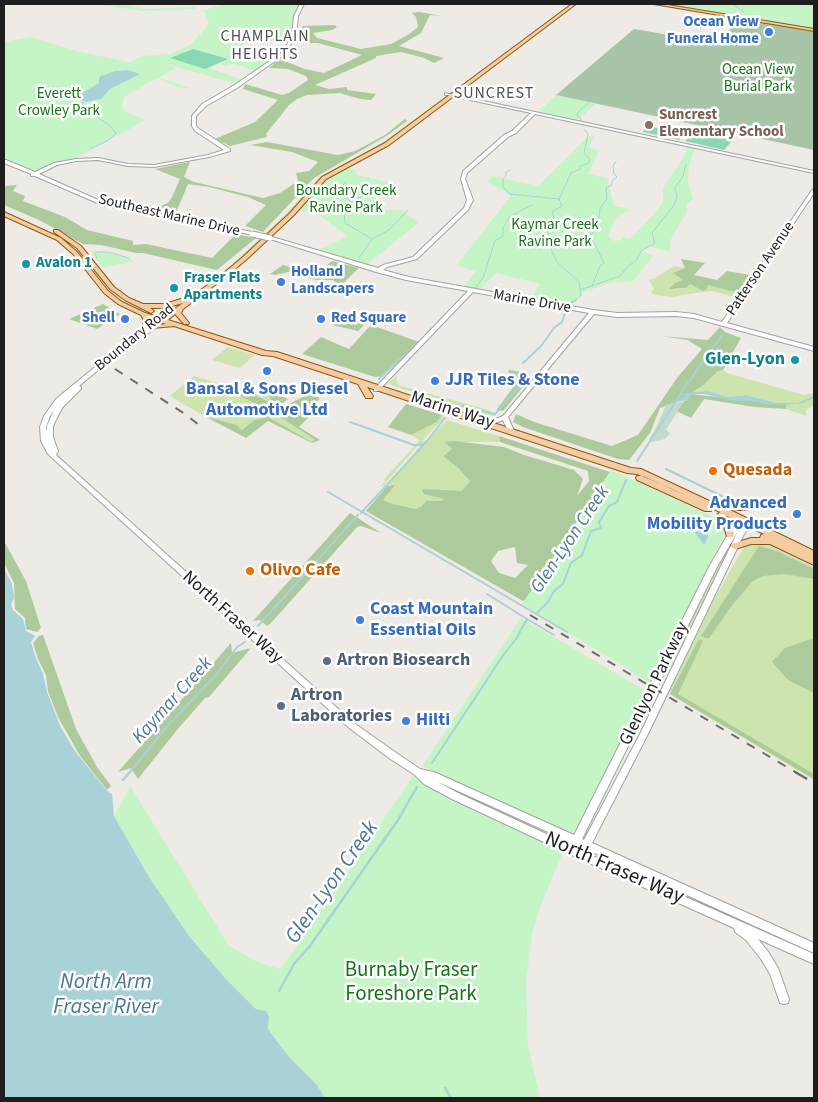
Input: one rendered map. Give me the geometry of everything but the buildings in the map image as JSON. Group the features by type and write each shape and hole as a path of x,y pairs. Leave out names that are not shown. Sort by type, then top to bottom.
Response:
{"main road":[{"name":"Boundary Road","path":"449,95 569,4"},
{"name":"Boundary Road","path":"162,318 230,264 291,207 317,178 373,147 449,95 574,4"},
{"path":"656,4 814,30"},
{"path":"664,4 694,10"},
{"name":"Marine Way","path":"4,209 54,230 70,239 81,249 112,288 136,304 173,324 264,353 274,354 489,423 630,471 634,476 720,512 814,555"},
{"name":"Marine Way","path":"4,214 60,239 75,253 106,292 120,303 143,314 186,323 270,350 274,354"},
{"path":"136,304 160,307 181,304 180,317 186,323"},
{"path":"143,314 147,320 145,326"},
{"path":"154,327 173,324"},
{"path":"360,382 370,396"},
{"path":"730,536 728,526 720,512 747,506"},
{"name":"Marine Way","path":"743,523 772,541 814,562"},
{"path":"735,546 751,540 772,541"}],"street":[{"path":"33,174 56,164 76,160 101,160 128,165 154,166 204,157 228,150 197,130 194,126 194,116 204,105 235,87 281,55 294,37 296,29 295,20 302,4"},
{"path":"449,95 814,172"},
{"path":"378,271 384,266 416,257 466,209 470,200 463,179 464,173 490,151 499,148 534,113"},
{"name":"Southeast Marine Drive","path":"4,161 104,204 252,234"},
{"name":"Patterson Avenue","path":"724,324 814,190"},
{"name":"Marine Drive","path":"252,234 408,279 593,312 630,315 680,314 814,349"},
{"path":"377,388 471,291"},
{"path":"489,423 506,417 593,312"},
{"name":"Boundary Road","path":"47,426 47,416 64,394 104,363 145,326 162,318"},
{"name":"Boundary Road","path":"47,426 59,407 75,391 154,327 162,318"},
{"path":"506,417 511,431"},
{"name":"North Fraser Way","path":"47,426 44,441 50,453 351,725 384,750 418,772 427,781 570,850 814,959"},
{"name":"Glenlyon Parkway","path":"570,850 730,536 743,523"},
{"name":"Glenlyon Parkway","path":"581,855 651,719 735,546 743,523"},
{"name":"North Fraser Way","path":"418,772 431,775 814,948"},
{"path":"727,920 750,938 765,956 774,972 784,1000"}],"green space":[{"path":"94,4 120,4 146,9 195,7 197,9 143,11"},
{"name":"Everett Crowley Park","path":"227,4 299,4 293,17 293,30 289,42 263,40 218,27 253,40 243,44 248,46 242,49 273,59 255,71 234,64 226,66 221,64 225,61 209,68 243,80 237,84 163,63 175,68 159,78 192,88 179,88 157,78 124,97 122,106 124,111 146,120 76,158 55,162 34,172 4,158 4,42 31,37 76,51 129,62 143,56 170,54 190,45 206,28 209,21 203,10"},
{"path":"667,4 814,4 814,29 685,7"},
{"path":"419,12 442,16 430,15 421,33 399,46 444,58 434,63 424,58 401,52 376,56 376,58 315,85 329,89 347,87 347,90 376,94 371,100 340,93 307,95 289,105 266,134 267,137 230,146 215,139 255,122 278,100 243,89 245,84 282,95 289,93 308,80 306,76 288,69 269,68 279,59 305,69 324,73 362,55 318,43 297,43 304,33 300,32 302,26 335,25 337,27 332,30 313,33 317,38 361,49 391,44 408,35 418,27 416,17 412,13"},
{"name":"Ocean View Burial Park","path":"741,19 814,31 814,150 556,95 634,29 715,43"},
{"path":"193,49 228,59 205,69 170,58"},
{"path":"556,95 595,104 577,121 538,112"},
{"path":"447,97 384,144 320,179 294,208 243,257 205,288 203,287 230,266 287,213 320,177 379,145"},
{"path":"405,119 407,121 388,135 314,178 263,232 245,226 266,205 248,197 209,187 188,184 175,215 143,208 155,208 168,203 180,179 155,169 190,162 184,177 194,182 263,198 280,193 298,181 296,173 309,171 318,162 292,152 250,145 267,142 338,155 355,151 385,135"},
{"path":"647,126 685,133 679,140 643,132"},
{"path":"696,129 735,137 724,150 685,141"},
{"name":"Kaymar Creek Ravine Park","path":"589,136 594,137 588,147 599,151 588,174 607,178 614,206 630,209 616,218 609,233 609,237 614,241 622,240 621,237 630,239 653,215 663,202 663,188 688,147 695,148 689,165 688,183 693,199 687,204 686,213 670,241 671,252 647,246 642,252 654,255 633,281 609,283 584,292 569,307 529,299 541,284 496,273 478,291 463,288 476,271 456,266 511,196 488,182 492,176 538,186"},
{"name":"Boundary Creek Ravine Park","path":"346,167 355,170 357,175 391,183 373,210 402,210 418,223 365,266 316,251 348,236 317,214 299,210 322,183"},
{"path":"17,185 13,191 25,196 23,201 65,217 87,230 133,241 133,245 146,244 212,258 236,234 256,238 217,270 143,253 101,245 83,244 39,220 4,205 4,186"},
{"path":"90,251 102,251 127,257 134,261 103,268"},
{"path":"681,259 705,263 694,275 717,280 727,271 751,275 751,277 740,291 731,291 708,285 707,289 703,291 690,284 686,288 669,289 675,283 683,280 673,273 685,268"},
{"path":"332,261 359,268 340,286 333,280 316,280 288,272 275,275 270,274 283,265 316,274"},
{"path":"674,266 685,268 683,280 673,290 685,288 690,284 703,291 708,285 741,292 737,298 712,291 673,297 655,295 651,292 654,289 649,280"},
{"path":"103,304 120,314 97,329 69,319"},
{"path":"340,317 365,324 358,331 332,325"},
{"path":"374,326 419,342 383,376 375,377 302,354 321,337 349,349 369,327"},
{"path":"720,327 725,332 741,338 723,370 718,371 702,386 676,402 660,408 650,433 629,460 618,459 513,422 516,414 534,422 612,446 638,435 677,378 702,349 688,340 661,336 708,340"},
{"path":"228,347 255,355 240,368 212,360"},
{"path":"509,370 522,372 531,377 504,410 500,411 497,409 518,381 508,372"},
{"path":"723,370 727,373 804,395 814,393 814,405 805,411 807,416 786,409 786,405 798,404 777,403 746,395 728,397 708,391 692,392 718,371"},
{"path":"194,376 227,386 258,392 266,389 274,405 255,395 242,391 237,394 271,411 314,439 312,442 268,417 254,420 242,430 237,425 204,416 170,396"},
{"path":"396,376 398,385 489,410 496,416 485,415 460,404 456,405 393,386 389,383"},
{"path":"266,389 288,399 280,405 284,407 308,394 320,398 312,408 315,411 299,427 320,440 312,443 268,421 246,438 204,416 237,425 242,430 254,420 268,417 312,442 314,439 271,411 236,394 242,391 273,404"},
{"path":"692,394 786,405 786,409 754,407 704,399 691,418 676,411"},
{"path":"684,401 666,430 670,433 665,439 652,442 649,439 666,405"},
{"path":"406,404 442,415 437,422 411,435 388,427"},
{"path":"442,415 444,418 422,441 426,441 447,420 499,436 500,442 444,442 452,449 443,456 470,481 462,491 442,501 427,501 421,508 416,509 383,500 394,485 387,486 421,445 418,445 383,486 380,487 385,481 383,480 420,440 411,435 437,422"},
{"path":"499,436 616,474 529,597 523,601 366,511 387,486 395,485 383,500 416,509 421,507 426,501 441,501 444,499 424,494 422,489 462,491 470,481 443,456 452,449 444,442 454,441 504,447 574,470 583,479 577,496 589,481 588,471 500,442","holes":["515,547 517,563 528,565 515,578 499,573 491,561 498,551"]},
{"path":"611,470 718,519 724,524 726,531 652,684 522,604"},
{"path":"350,513 381,533 361,526 357,527 270,624 267,626 260,620 253,621"},
{"path":"4,541 26,581 41,628 37,632 26,629 25,618 15,609 14,583 4,563"},
{"path":"750,543 766,543 814,567 814,780 668,693 715,597 744,547"},
{"path":"759,546 779,552 814,569 814,579 784,574 763,576 753,581 733,604 709,638 701,636"},
{"path":"725,549 729,550 669,675 665,673"},
{"path":"521,618 648,692 577,828 572,832 565,831 422,766"},
{"path":"43,635 76,729 97,767 111,786 107,790 80,756 58,717 48,691 46,675 33,643 39,636"},
{"path":"814,638 814,693 788,680 772,662 785,648"},
{"path":"699,639 703,641 678,694 814,774 814,779 670,694"},
{"path":"231,643 232,653 251,648 209,697 205,698 177,730 138,779 131,768 118,772"},
{"name":"Burnaby Fraser Foreshore Park","path":"413,776 433,788 562,852 540,907 532,934 526,982 528,1046 540,1098 325,1098 317,1085 290,1058 270,1032 268,1029 269,1017 257,1009 225,978 189,936 149,877 114,816 130,786 229,946 261,964 281,969"}],"water":[{"path":"128,70 140,74 110,89 101,99 86,102 77,99 77,96 99,83 101,76 115,71"},
{"path":"708,391 728,397 746,395 777,403 802,403 786,405 764,404 754,401 734,401 704,394 693,394 687,400 676,402 692,392"},
{"path":"685,519 708,526 708,538 704,545"},
{"name":"North Arm Fraser River","path":"4,569 12,584 14,598 11,604 13,610 23,619 26,631 35,636 31,642 61,728 77,754 108,792 112,794 114,816 149,877 189,936 225,978 256,1009 266,1011 269,1017 268,1029 270,1032 290,1058 317,1085 325,1098 4,1098"}],"waterway":[{"path":"733,4 744,12"},
{"path":"83,102 83,107 109,125 116,133 109,140 90,149"},
{"name":"Kaymar Creek","path":"582,121 577,115 578,112 589,103"},
{"name":"Kaymar Creek","path":"559,199 571,173 580,169 580,166 589,163 590,160 584,153 588,134 584,129"},
{"path":"592,286 600,266 604,263 590,235 598,228 600,208 607,199 606,188 612,185 612,181 617,177 614,174 613,166 616,161"},
{"path":"592,286 620,276 628,266 636,261 641,251 655,243 652,233 674,205 677,197 675,188 683,176 686,164"},
{"path":"510,170 506,172 506,176 503,179 503,187 510,194 559,199"},
{"path":"345,183 341,187 344,195 350,201"},
{"path":"350,201 372,193"},
{"name":"Kaymar Creek","path":"559,199 562,206 552,212 555,221 550,223 548,232 552,252 557,262 579,282 580,290"},
{"path":"350,201 344,211 345,223 372,239"},
{"path":"475,288 483,278 495,241 503,236 503,228 509,217 532,205"},
{"path":"372,239 389,230 408,210"},
{"path":"359,258 372,239"},
{"path":"96,252 109,252 129,258"},
{"path":"95,253 97,258"},
{"path":"580,290 592,286"},
{"name":"Kaymar Creek","path":"574,301 581,296 580,290"},
{"name":"Kaymar Creek","path":"569,304 576,300"},
{"name":"Kaymar Creek","path":"523,363 541,346 554,328 562,322 565,313"},
{"path":"426,335 431,329"},
{"name":"Glen-Lyon Creek","path":"680,394 722,335"},
{"path":"379,379 418,342"},
{"name":"Kaymar Creek","path":"457,405 495,414 523,382 524,377 514,373"},
{"name":"Glen-Lyon Creek","path":"637,461 680,395 692,393"},
{"name":"Glen-Lyon Creek","path":"800,403 814,397"},
{"name":"Kaymar Creek","path":"362,512 427,441 445,418"},
{"path":"350,422 414,445 423,445"},
{"path":"666,469 734,502"},
{"name":"Glen-Lyon Creek","path":"537,613 548,602 554,591 563,584 571,563 582,555 591,531 601,528 599,522 609,506 617,502 626,480"},
{"path":"328,492 362,512"},
{"path":"362,512 567,632"},
{"name":"Kaymar Creek","path":"258,626 358,515"},
{"path":"487,594 527,619"},
{"name":"Glen-Lyon Creek","path":"432,763 504,654 516,639 527,619"},
{"path":"527,619 554,635"},
{"name":"Kaymar Creek","path":"129,773 169,724 216,675 237,647 245,642"},
{"name":"Kaymar Creek","path":"123,780 130,772"},
{"name":"Glen-Lyon Creek","path":"279,991 294,964 310,946 398,820 417,787"},
{"path":"445,1088 451,1098"}],"railway":[{"path":"115,369 185,414 203,428"},
{"path":"530,615 797,773"},
{"path":"795,772 814,783"}],"place":[{"name":"Ocean View Funeral Home","path":"769,32"},
{"name":"Suncrest Elementary School","path":"649,125"},
{"name":"Avalon 1","path":"26,264"},
{"name":"Holland Landscapers","path":"281,282"},
{"name":"Fraser Flats Apartments","path":"174,288"},
{"name":"Shell","path":"125,319"},
{"name":"Red Square","path":"321,319"},
{"name":"Glen-Lyon","path":"795,360"},
{"name":"Bansal & Sons Diesel Automotive Ltd","path":"267,371"},
{"name":"JJR Tiles & Stone","path":"435,381"},
{"name":"Quesada","path":"713,471"},
{"name":"Advanced Mobility Products","path":"797,514"},
{"name":"Olivo Cafe","path":"250,571"},
{"name":"Coast Mountain Essential Oils","path":"360,620"},
{"name":"Artron Biosearch","path":"327,661"},
{"name":"Artron Laboratories","path":"281,706"},
{"name":"Hilti","path":"406,721"}],"district":[{"name":"CHAMPLAIN HEIGHTS","path":"265,46"},
{"name":"SUNCREST","path":"494,94"}]}
